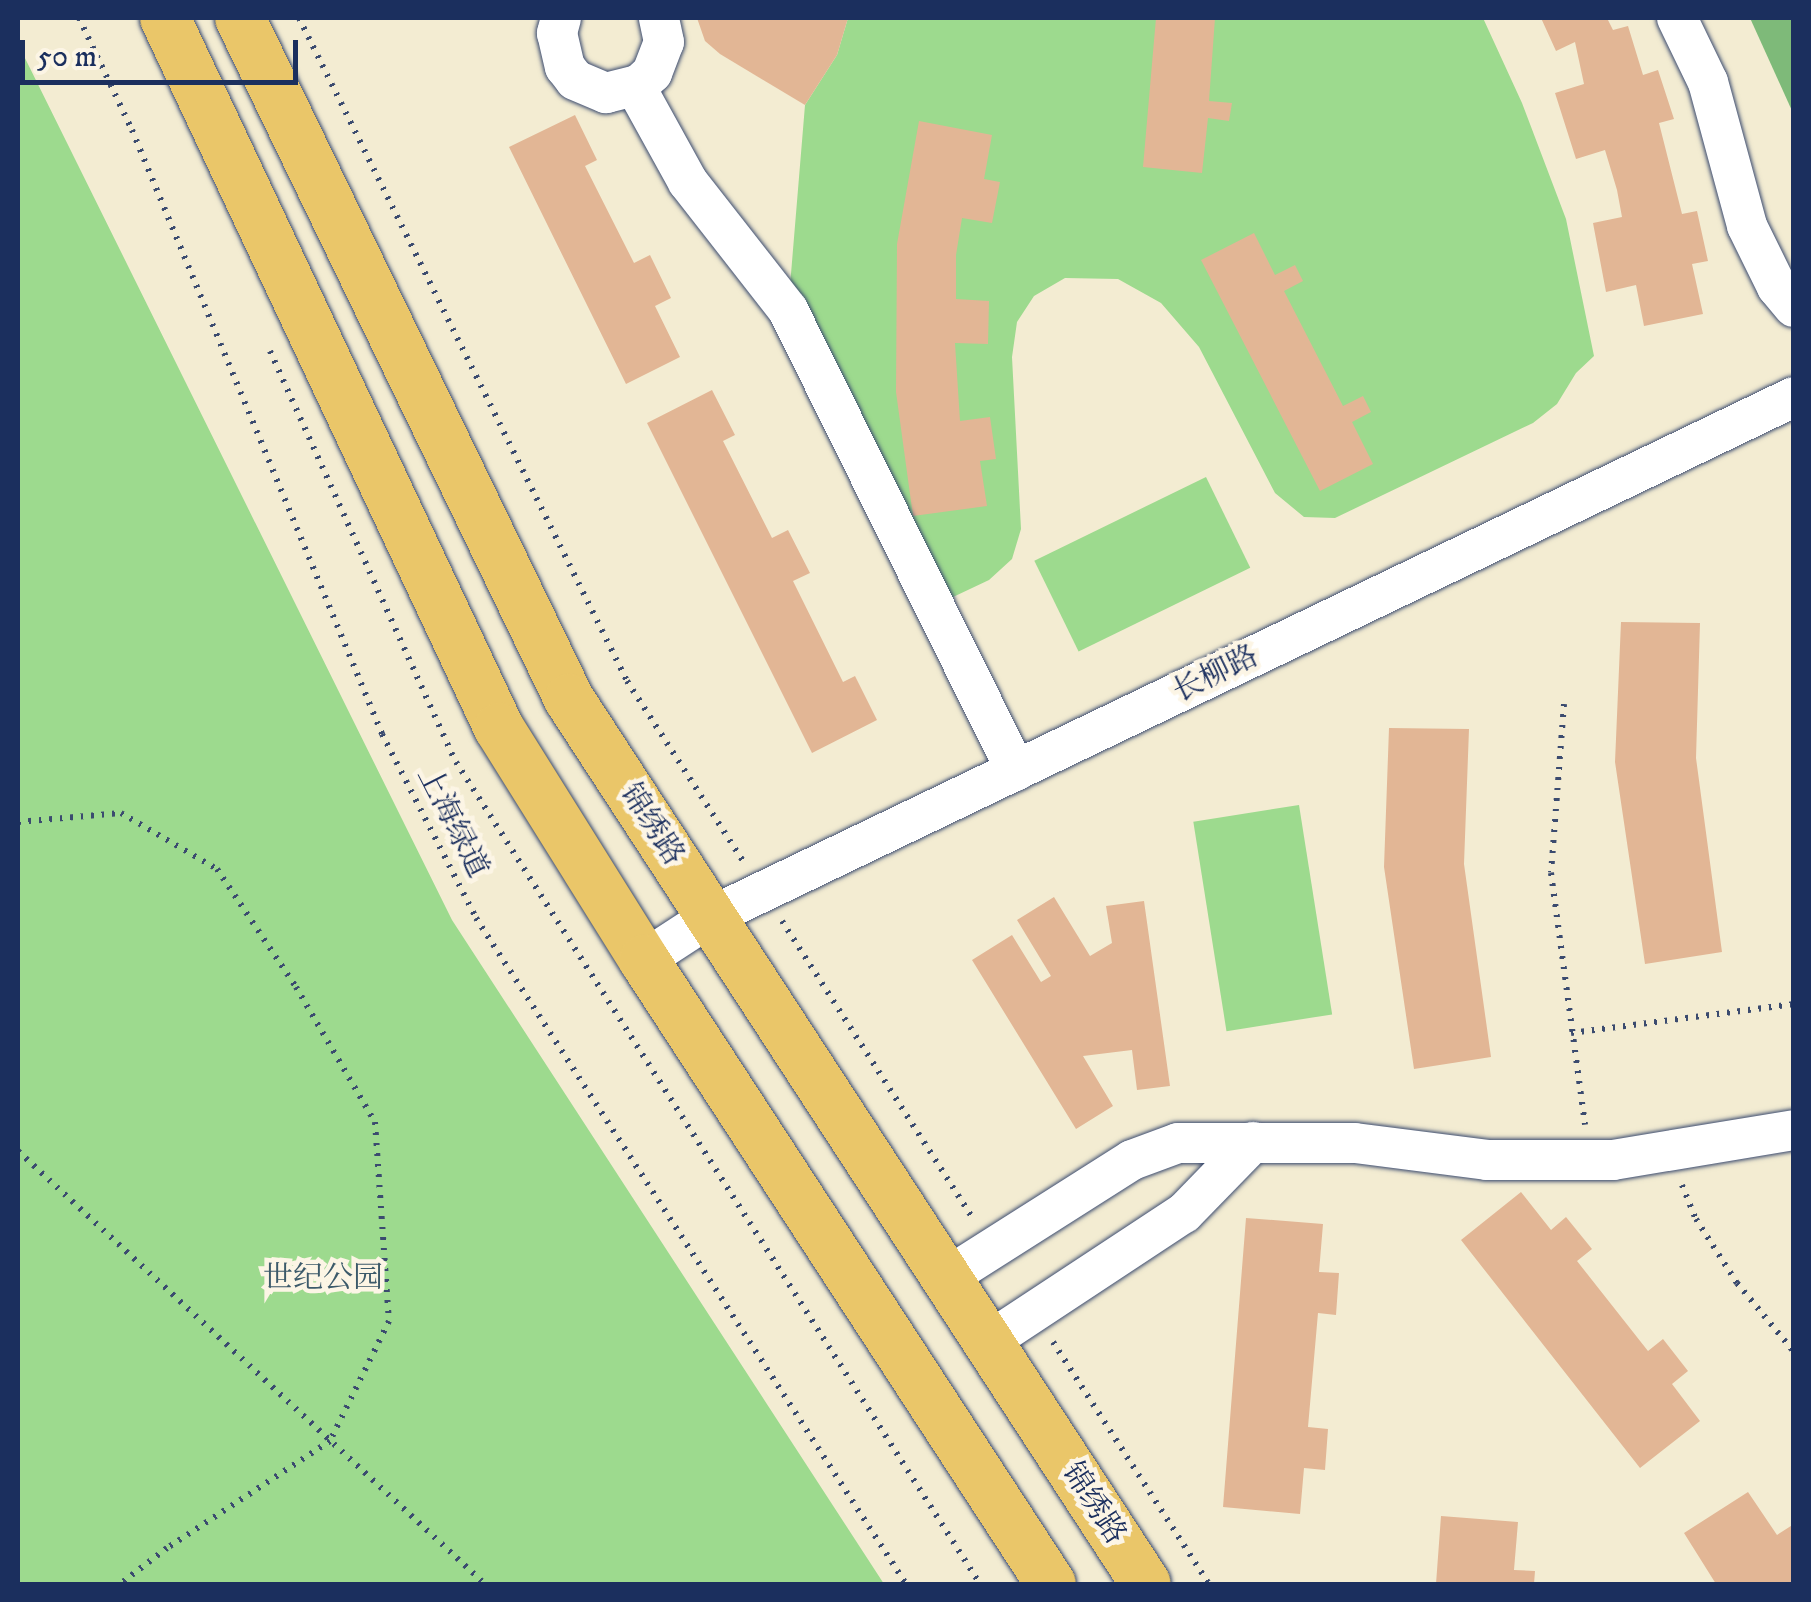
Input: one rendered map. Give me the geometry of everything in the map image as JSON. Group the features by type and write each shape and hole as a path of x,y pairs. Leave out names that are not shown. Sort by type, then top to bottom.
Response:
{"main road":[{"path":"165,18 499,728 644,960 1051,1584"},
{"name":"锦绣路","path":"240,18 570,699 1146,1584"}],"street":[{"path":"561,18 558,52 576,80 606,93 635,86 652,73 664,42 659,18"},
{"path":"1677,18 1708,82 1748,226 1777,287 1794,307"},
{"path":"635,86 688,182 788,310 1016,771"},
{"name":"长柳路","path":"644,960 710,917 1794,397"},
{"path":"946,1278 1132,1160 1178,1143 1355,1142 1487,1160 1590,1160 1794,1130"},
{"path":"988,1342 1184,1213 1253,1142"}],"path":[{"name":"上海绿道","path":"79,18 140,148 382,734 476,918 906,1584"},
{"path":"299,18 628,681 992,1248"},
{"path":"1564,704 1550,874 1590,1160"},
{"path":"18,822 121,813 217,869 296,986 375,1122 389,1321 330,1441 166,1548 120,1584"},
{"path":"1570,1034 1794,1004"},
{"path":"18,1151 484,1584"},
{"path":"1669,1151 1696,1219 1736,1283 1794,1352"},
{"path":"1033,1312 1209,1584"}],"green space":[{"path":"848,18 1483,18 1522,103 1566,219 1594,356 1576,373 1557,404 1533,423 1335,518 1304,517 1275,493 1199,347 1161,303 1118,279 1065,278 1034,296 1017,322 1012,357 1021,529 1012,559 989,580 934,606 788,310 805,105 837,55"},
{"path":"1750,18 1793,18 1793,113"},
{"name":"世纪公园","path":"18,44 452,920 884,1584 18,1584"},
{"path":"1206,477 1250,568 1079,652 1034,561"},
{"path":"1299,805 1332,1014 1226,1031 1193,822"}],"building":[{"path":"697,18 848,18 837,55 805,105 720,54 705,41"},
{"path":"1156,18 1215,18 1209,101 1232,103 1229,121 1208,118 1202,173 1143,167"},
{"path":"1541,18 1607,18 1613,30 1628,26 1643,75 1658,70 1674,119 1659,123 1682,214 1697,211 1708,261 1692,264 1703,314 1644,326 1636,285 1606,292 1593,223 1622,217 1617,190 1605,150 1576,159 1555,93 1584,84 1575,42 1556,51"},
{"path":"575,115 597,160 585,166 634,263 650,255 671,298 655,306 680,357 626,384 509,147"},
{"path":"919,121 992,135 984,179 1000,182 992,223 962,218 956,255 956,299 989,301 988,344 955,343 960,421 990,417 996,459 980,461 987,506 913,516 896,392 897,244"},
{"path":"1254,233 1275,275 1295,265 1303,281 1284,291 1343,406 1363,396 1371,412 1352,422 1373,464 1320,491 1201,260"},
{"path":"712,390 735,435 723,441 772,538 788,530 810,573 793,581 843,682 855,676 877,720 812,753 647,423"},
{"path":"1621,622 1700,623 1696,758 1722,952 1645,964 1615,762"},
{"path":"1389,728 1469,729 1464,864 1491,1057 1414,1069 1384,867"},
{"path":"1054,897 1090,956 1112,943 1106,906 1144,901 1170,1086 1137,1090 1132,1050 1083,1056 1113,1106 1076,1129 972,960 1012,935 1041,982 1051,976 1017,920"},
{"path":"1521,1192 1551,1230 1566,1217 1592,1249 1577,1261 1648,1351 1663,1339 1688,1371 1672,1384 1700,1421 1640,1468 1461,1240"},
{"path":"1246,1218 1323,1224 1319,1272 1339,1273 1336,1315 1318,1313 1308,1427 1328,1429 1325,1470 1304,1468 1300,1514 1223,1507"},
{"path":"1748,1492 1777,1535 1794,1524 1794,1584 1716,1584 1684,1533"},
{"path":"1441,1516 1518,1522 1514,1570 1535,1571 1534,1584 1436,1584"}]}
